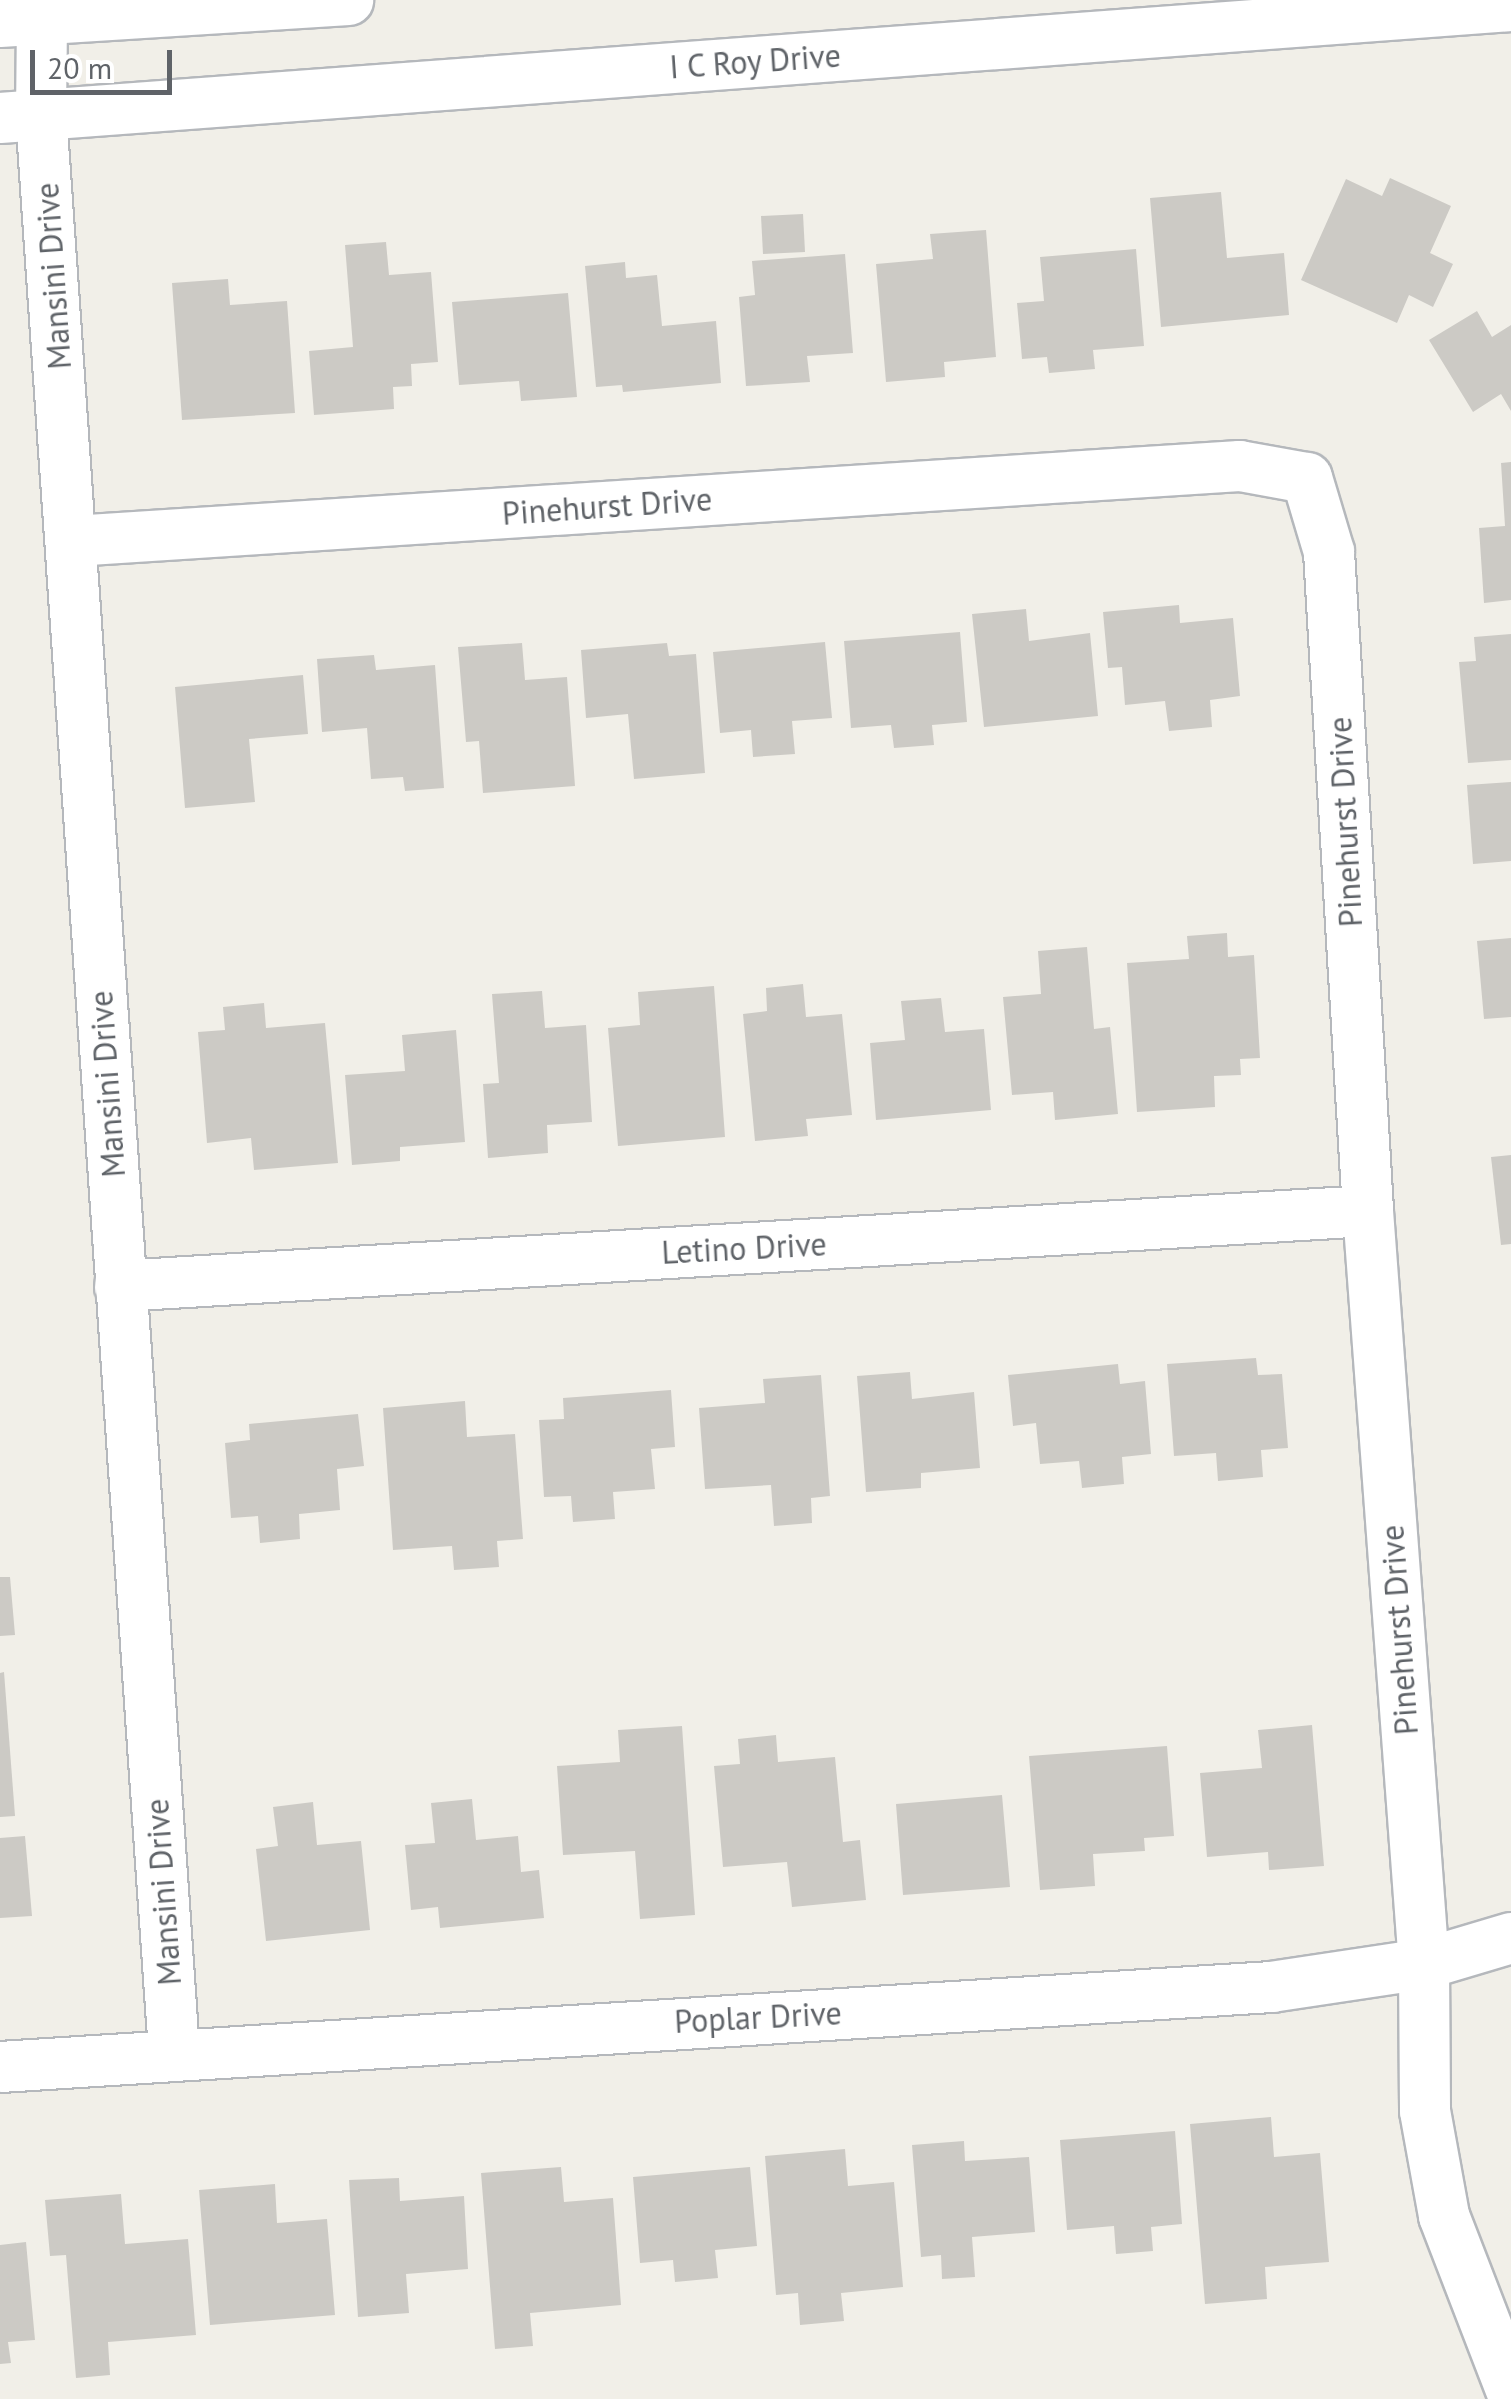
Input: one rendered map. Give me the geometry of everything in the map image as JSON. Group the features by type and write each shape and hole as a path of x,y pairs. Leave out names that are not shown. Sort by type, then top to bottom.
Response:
{"street":[{"path":"26,14 348,0"},
{"name":"I C Roy Drive","path":"21,116 1086,18 1511,6"},
{"name":"Mansini Drive","path":"26,14 21,116 73,541 174,2053"},
{"name":"Pinehurst Drive","path":"73,541 1240,466 1306,478 1330,552 1368,1211 1424,1964 1426,2111 1444,2216 1511,2390"},
{"name":"Letino Drive","path":"120,1286 1368,1211"},
{"name":"Poplar Drive","path":"0,2068 174,2053 1271,1987 1424,1964 1511,1938"}],"building":[{"path":"1390,178 1451,206 1430,253 1453,264 1433,307 1409,295 1397,323 1301,280 1346,179 1382,196"},
{"path":"1221,192 1227,258 1284,253 1289,315 1161,327 1150,198"},
{"path":"803,214 805,252 763,254 761,216"},
{"path":"986,230 996,357 944,362 945,377 886,382 876,264 933,259 930,234"},
{"path":"386,242 389,275 431,272 438,362 411,364 412,386 393,387 394,409 314,415 309,351 353,347 345,245"},
{"path":"1136,249 1144,346 1093,350 1095,369 1049,373 1047,357 1022,359 1017,303 1044,301 1040,257"},
{"path":"845,254 853,353 807,356 810,382 746,386 739,297 755,295 752,261"},
{"path":"625,262 626,278 657,275 662,326 716,321 721,383 623,392 622,385 596,387 585,266"},
{"path":"228,279 230,305 287,301 295,413 182,420 172,283"},
{"path":"568,293 577,397 521,401 519,381 459,385 452,302"},
{"path":"1477,311 1492,337 1511,325 1511,411 1501,394 1473,412 1429,340"},
{"path":"1511,462 1511,600 1484,603 1479,528 1505,526 1501,463"},
{"path":"1179,605 1180,623 1233,618 1240,696 1210,700 1212,727 1169,731 1165,701 1125,705 1122,667 1108,668 1103,612"},
{"path":"1026,609 1029,641 1090,633 1098,716 984,727 972,614"},
{"path":"960,632 967,722 932,725 934,745 894,748 891,725 851,728 844,641"},
{"path":"1511,634 1511,760 1468,763 1459,662 1476,661 1474,637"},
{"path":"825,642 832,718 792,721 795,754 753,757 751,730 720,733 713,652"},
{"path":"522,643 525,680 567,677 575,786 483,793 479,741 466,742 458,647"},
{"path":"667,643 669,656 696,654 705,773 634,779 628,714 586,718 581,650"},
{"path":"374,655 376,670 435,665 444,788 405,791 403,777 371,779 367,728 322,732 317,659"},
{"path":"303,675 308,734 249,739 255,802 185,808 175,687"},
{"path":"1511,782 1511,861 1473,864 1467,785"},
{"path":"1227,933 1228,957 1254,955 1260,1058 1240,1059 1241,1075 1214,1076 1215,1107 1137,1112 1127,963 1189,959 1187,936"},
{"path":"1511,938 1511,1017 1484,1019 1477,941"},
{"path":"1087,947 1094,1029 1110,1027 1118,1114 1055,1120 1053,1092 1012,1095 1003,997 1041,994 1038,951"},
{"path":"803,984 806,1017 842,1014 852,1115 806,1119 808,1136 755,1141 743,1014 767,1011 766,988"},
{"path":"714,986 725,1137 618,1146 608,1028 640,1025 638,992"},
{"path":"542,991 545,1028 586,1025 592,1122 547,1125 548,1153 488,1158 483,1084 499,1083 492,994"},
{"path":"941,998 945,1032 984,1029 991,1110 876,1120 870,1043 905,1040 901,1001"},
{"path":"264,1003 266,1028 325,1023 338,1163 254,1170 251,1138 207,1143 198,1032 225,1030 223,1007"},
{"path":"456,1030 465,1142 400,1147 400,1161 352,1165 345,1075 405,1071 402,1035"},
{"path":"1511,1155 1511,1244 1501,1245 1491,1157"},
{"path":"1256,1358 1258,1375 1282,1374 1288,1448 1261,1450 1263,1477 1218,1481 1216,1453 1174,1456 1167,1364"},
{"path":"1118,1364 1120,1384 1145,1381 1151,1454 1122,1457 1124,1484 1082,1488 1079,1461 1040,1464 1036,1423 1013,1426 1008,1375"},
{"path":"910,1372 912,1399 974,1392 980,1468 921,1473 921,1488 866,1492 857,1376"},
{"path":"821,1375 830,1496 811,1498 812,1523 774,1526 771,1485 705,1489 699,1408 765,1403 763,1379"},
{"path":"671,1390 675,1447 651,1449 655,1489 613,1492 615,1519 573,1522 571,1496 544,1497 539,1420 564,1419 563,1398"},
{"path":"465,1401 467,1437 515,1434 523,1539 497,1541 499,1567 454,1570 452,1546 393,1550 383,1408"},
{"path":"358,1414 364,1466 337,1469 340,1510 299,1514 300,1539 260,1543 258,1516 231,1518 225,1443 250,1440 249,1424"},
{"path":"0,1577 10,1577 15,1635 0,1636"},
{"path":"4,1672 15,1816 0,1817 0,1673"},
{"path":"1312,1725 1324,1866 1269,1870 1268,1852 1207,1857 1200,1773 1262,1768 1258,1730"},
{"path":"682,1726 695,1915 640,1919 635,1851 563,1855 557,1766 620,1762 618,1730"},
{"path":"776,1735 778,1762 835,1757 843,1842 860,1840 866,1900 792,1907 787,1862 723,1867 714,1766 740,1764 738,1739"},
{"path":"1167,1746 1174,1836 1144,1838 1145,1851 1093,1854 1095,1886 1040,1890 1029,1756"},
{"path":"1002,1795 1010,1887 903,1895 896,1804"},
{"path":"472,1799 476,1840 518,1836 521,1872 539,1870 544,1918 440,1928 438,1907 411,1910 405,1845 435,1843 431,1803"},
{"path":"313,1802 317,1845 361,1841 370,1930 266,1941 256,1849 278,1846 273,1807"},
{"path":"25,1836 32,1916 0,1918 0,1838"},
{"path":"1271,2117 1274,2157 1320,2153 1329,2262 1265,2267 1267,2299 1205,2304 1190,2124"},
{"path":"1175,2131 1182,2224 1151,2227 1153,2251 1116,2254 1114,2226 1067,2230 1060,2140"},
{"path":"964,2141 965,2161 1029,2157 1035,2232 972,2237 975,2277 942,2279 941,2255 921,2257 912,2145"},
{"path":"845,2149 848,2186 894,2182 903,2287 841,2293 844,2321 800,2325 798,2293 776,2295 765,2156"},
{"path":"561,2167 564,2202 613,2198 621,2305 530,2313 533,2346 495,2349 481,2173"},
{"path":"750,2167 757,2246 715,2250 718,2278 675,2282 673,2260 640,2263 633,2177"},
{"path":"399,2178 400,2201 464,2196 468,2269 406,2274 409,2313 358,2317 349,2180"},
{"path":"275,2184 277,2223 327,2219 335,2315 210,2325 199,2190"},
{"path":"121,2194 125,2244 188,2239 196,2335 108,2342 110,2375 76,2378 66,2255 50,2256 45,2200"},
{"path":"26,2242 35,2340 8,2342 11,2363 0,2364 0,2245"}]}
